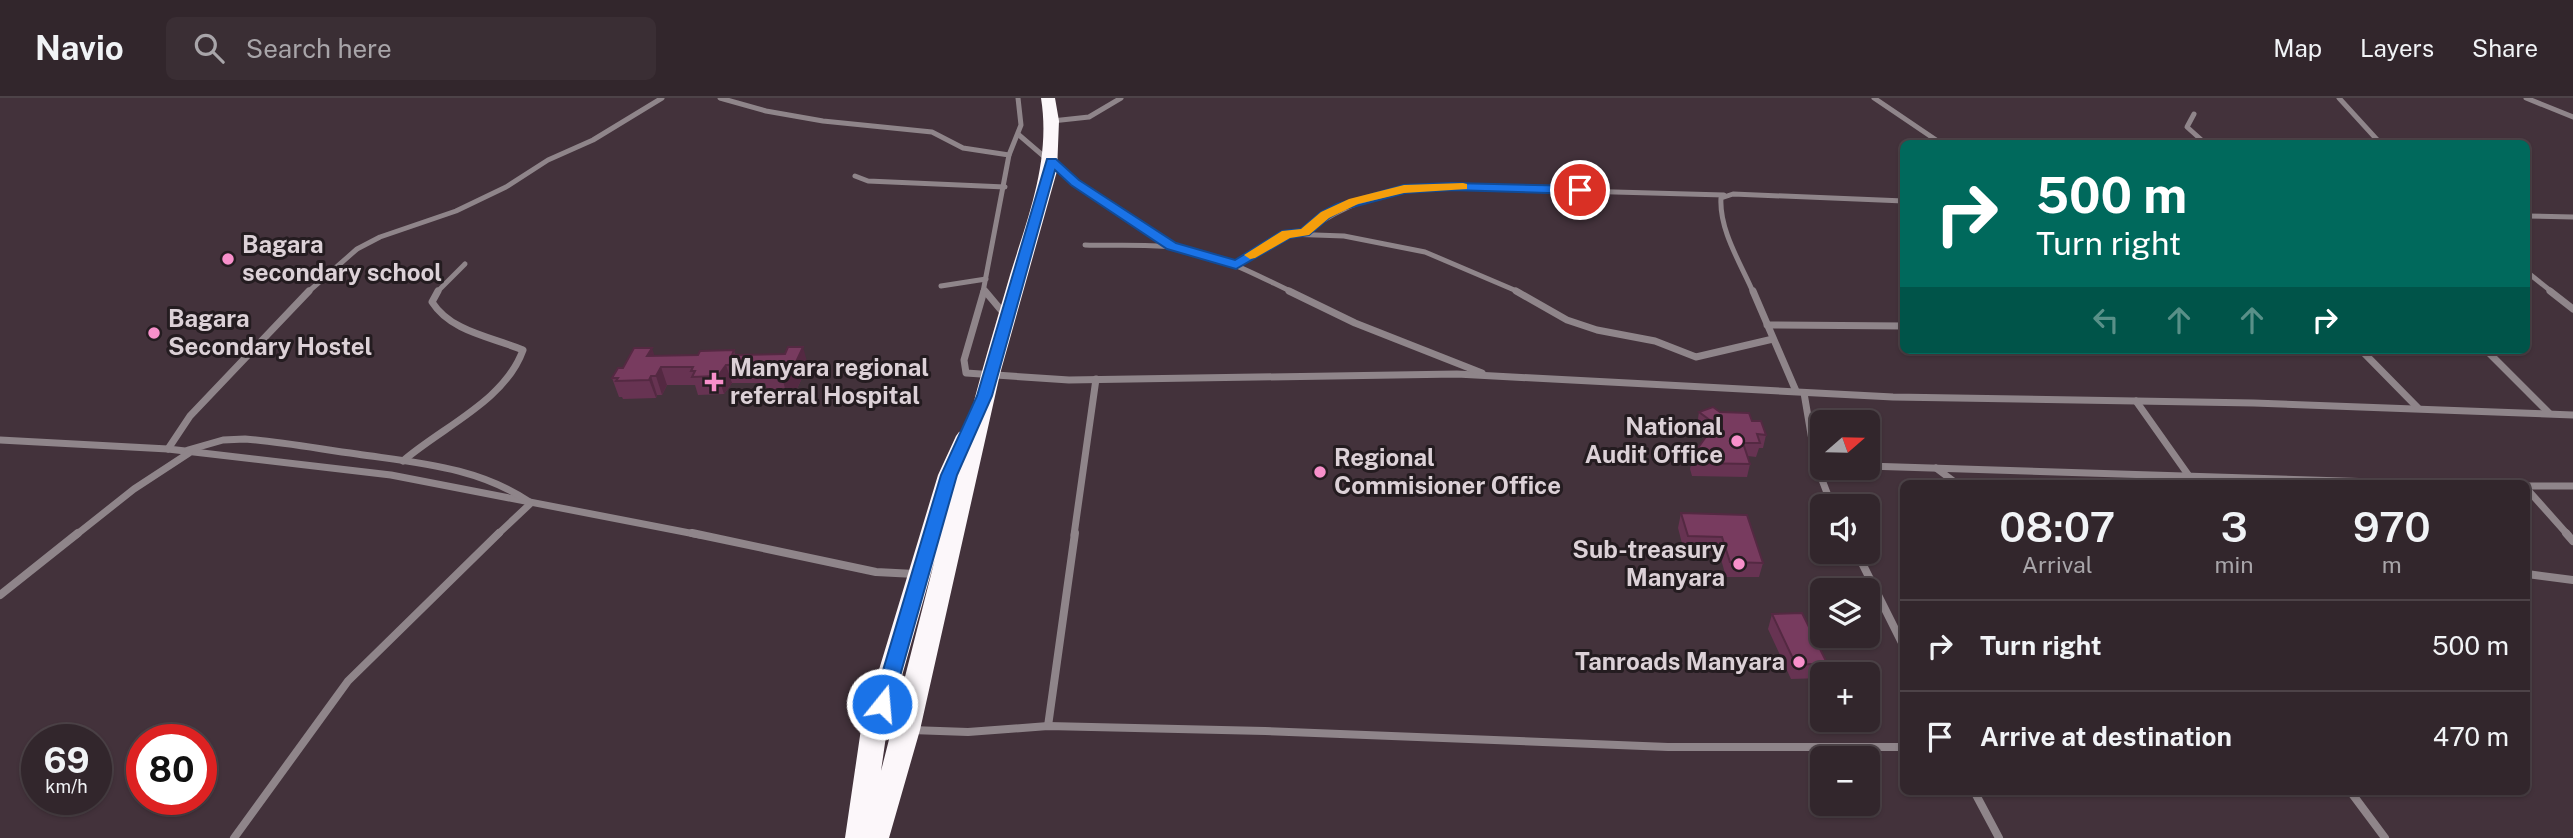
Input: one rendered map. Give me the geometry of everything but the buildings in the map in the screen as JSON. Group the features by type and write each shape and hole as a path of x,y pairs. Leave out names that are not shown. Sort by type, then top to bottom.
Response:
{"highway":[{"path":"859,838 891,730 931,575 1051,161 1052,121 1048,98"},
{"path":"875,838 891,730 931,575"}],"street":[{"path":"168,449 178,431 199,405 291,309 357,249 380,237 456,211 506,187 548,160 593,141 662,98"},
{"path":"720,98 766,111 823,121 932,132 963,148 1009,155"},
{"path":"1018,98 1021,118 1019,135 1009,155 984,290 964,366 966,373 987,385 1046,380 1429,373 1800,392 2418,409 2572,416"},
{"path":"1052,121 1075,120 1100,113 1121,98"},
{"path":"1874,98 1936,140"},
{"path":"2339,98 2377,140"},
{"path":"2526,98 2573,117"},
{"path":"2194,114 2187,127 2202,140"},
{"path":"1019,135 1075,183 1172,247"},
{"path":"855,176 868,181 1005,187"},
{"path":"1304,233 1325,215 1354,201 1419,187 1900,201"},
{"path":"1724,195 1721,198 1720,211 1724,225 1773,339 1800,392 1810,430"},
{"path":"2530,216 2573,217"},
{"path":"1236,265 1287,234 1304,233 1362,239 1425,252 1510,287 1567,320 1597,330 1655,341 1696,357 1773,339"},
{"path":"1085,245 1172,247 1194,251 1236,265 1345,319 1490,376"},
{"path":"403,461 420,444 491,393 511,375 522,358 523,350 464,328 436,312 432,302 435,294 465,264"},
{"path":"2530,274 2573,309"},
{"path":"941,286 986,279"},
{"path":"984,290 1006,317"},
{"path":"1767,325 1900,326"},
{"path":"2365,354 2418,409"},
{"path":"2490,354 2550,414"},
{"path":"1048,726 1096,379"},
{"path":"2136,401 2192,480"},
{"path":"0,595 134,489 186,452 223,440 246,439 403,461 467,473 519,493 531,503"},
{"path":"0,440 168,449 391,475 662,527 876,572 931,575"},
{"path":"1880,466 2192,480"},
{"path":"1935,468 1952,480"},
{"path":"2530,487 2573,486"},
{"path":"2530,491 2573,541"},
{"path":"234,838 348,681 531,503"},
{"path":"1862,564 1900,639"},
{"path":"2530,574 2573,580"},
{"path":"891,730 968,732 1048,726 1265,730 1668,747 1900,747"},
{"path":"1976,795 1999,838"},
{"path":"2353,795 2385,838"}],"slow traffic":[{"path":"1250,255 1287,234 1304,233 1325,215 1354,201 1404,189 1463,186"}],"place":[{"name":"Bagara secondary school","path":"228,259"},
{"name":"Bagara Secondary Hostel","path":"154,333"},
{"name":"Manyara regional referral Hospital","path":"714,382"},
{"name":"National Audit Office","path":"1737,441"},
{"name":"Regional Commisioner Office","path":"1320,472"},
{"name":"Sub-treasury Manyara","path":"1739,564"},
{"name":"Tanroads Manyara","path":"1799,662"}],"route":[{"path":"882,704 949,475 985,396 1051,161 1075,183 1172,247 1194,251 1236,265 1287,234 1304,233 1325,215 1341,206 1404,189 1452,186 1580,190"}]}
